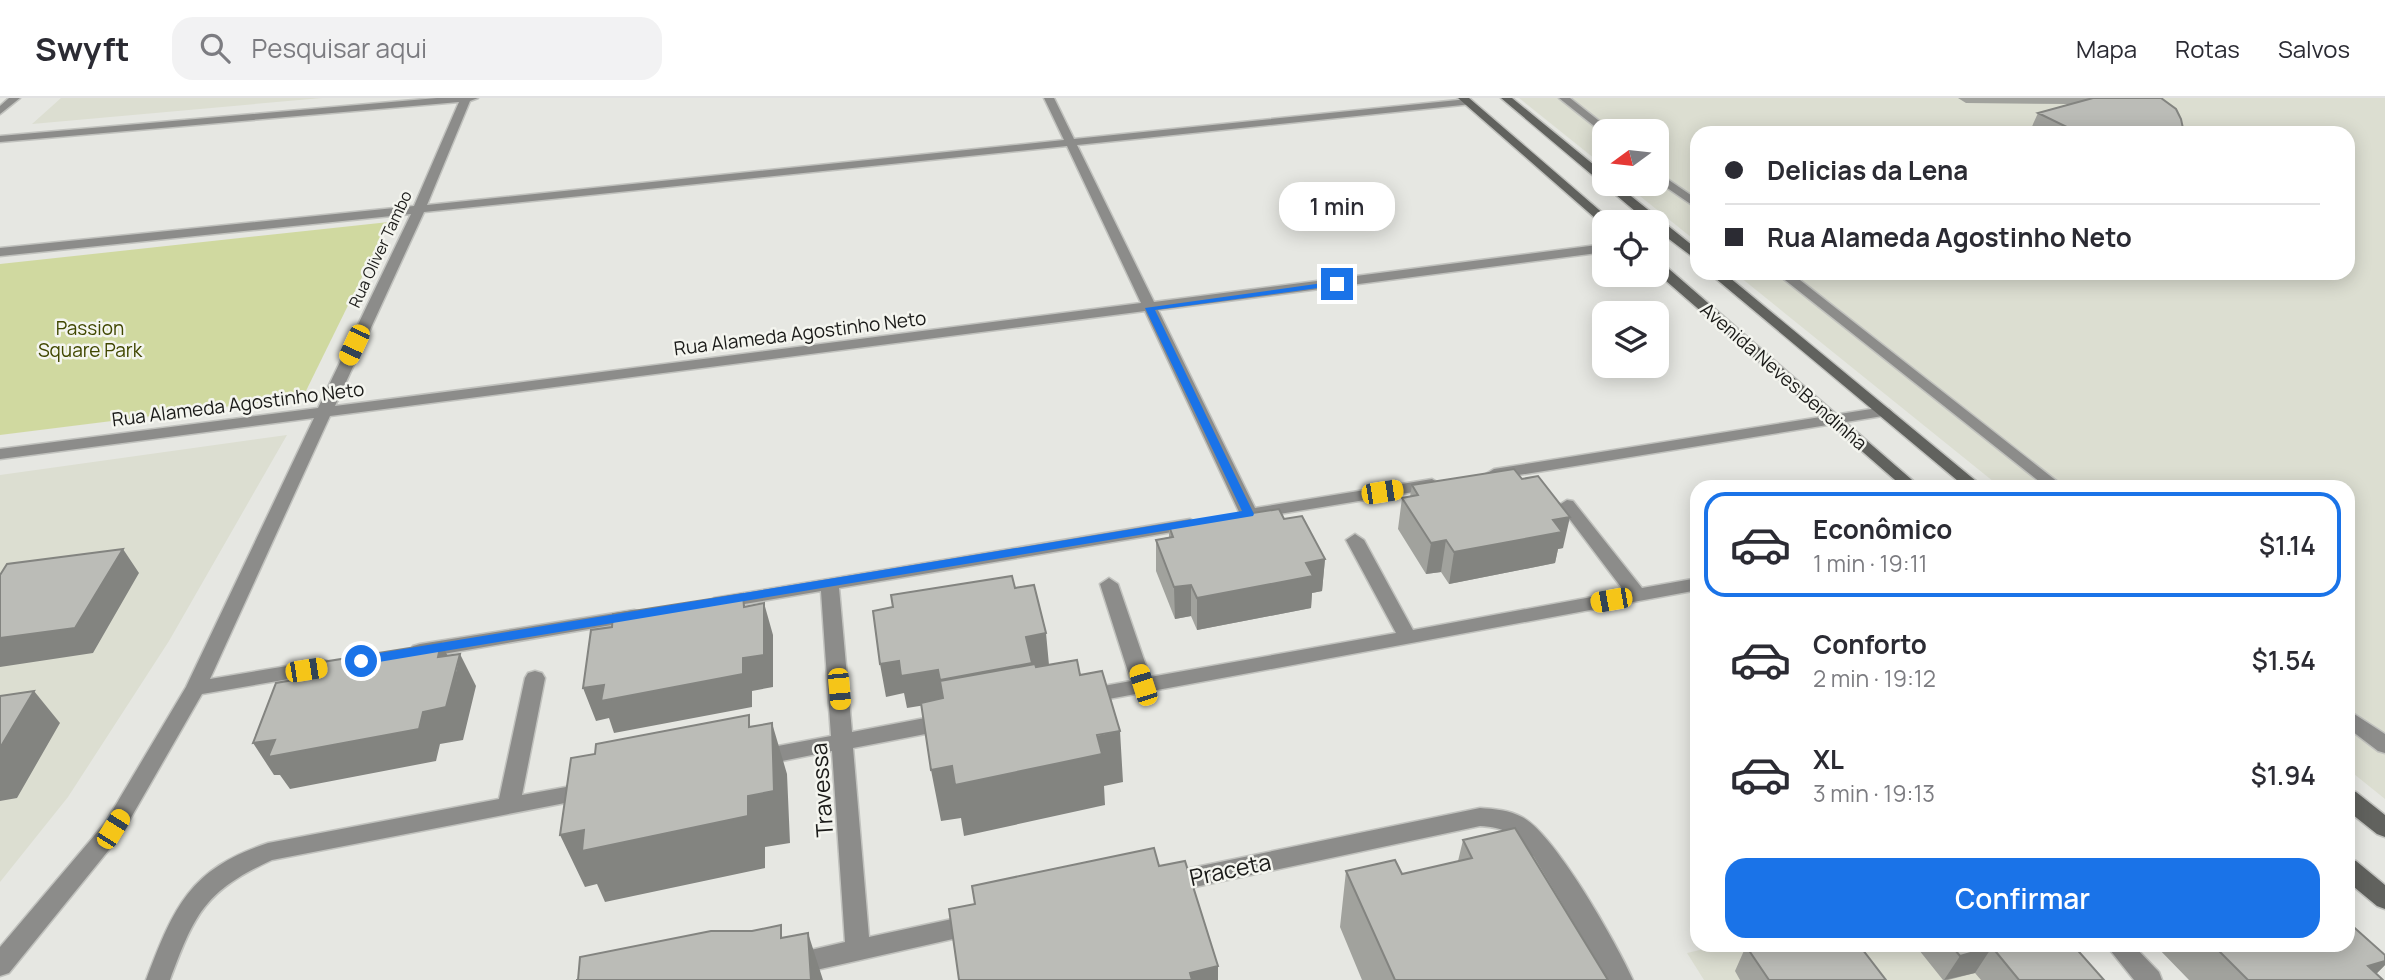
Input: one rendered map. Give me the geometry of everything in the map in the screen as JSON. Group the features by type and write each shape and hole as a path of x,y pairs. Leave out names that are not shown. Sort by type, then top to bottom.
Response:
{"street":[{"path":"0,111 15,98"},
{"name":"Rua Oliver Tambo","path":"0,965 113,829 196,688 322,412 419,209 466,98"},
{"path":"0,139 473,98"},
{"path":"1049,98 1149,308 1242,515 1453,481"},
{"path":"1506,98 1592,170"},
{"path":"1564,98 1592,119"},
{"path":"0,252 1466,100 1593,210"},
{"path":"1670,186 1690,200"},
{"path":"1624,196 1640,210"},
{"path":"1669,234 1690,251"},
{"name":"Rua Alameda Agostinho Neto","path":"0,454 1592,250"},
{"name":"Avenida Neves Bendinha","path":"1669,276 1904,480"},
{"name":"Avenida Neves Bendinha","path":"1724,280 1967,480"},
{"path":"1792,280 2047,480"},
{"path":"1480,477 1884,412"},
{"path":"1567,505 1637,595"},
{"path":"706,605 1208,521"},
{"path":"1355,540 1408,637"},
{"path":"1110,584 1143,685"},
{"name":"Travessa","path":"830,585 858,950"},
{"path":"1061,701 1690,585"},
{"path":"402,654 651,614"},
{"path":"196,688 347,663"},
{"path":"509,806 535,678"},
{"path":"737,762 966,718"},
{"path":"2355,721 2385,745"},
{"path":"158,980 183,915 205,885 229,869 268,852 603,788"},
{"path":"2355,804 2385,828"},
{"name":"Praceta","path":"1145,888 1480,817 1499,818 1518,825 1533,840 1580,909 1620,980"},
{"path":"2355,874 2385,900"},
{"path":"770,969 995,920"},
{"path":"2124,952 2150,980"}],"shaded area":[{"path":"61,98 322,98 32,124"},
{"path":"1519,98 2385,98 2385,799 2355,775 2355,480 1992,480 1744,280 2355,280 2355,126 1690,126 1690,236 1669,219 1669,210 1657,210 1640,196 1670,196 1670,119 1592,119 1592,157"},
{"path":"287,435 169,641 68,797 0,882 0,475"},
{"path":"2074,952 2100,980 1704,980 1687,953"}],"green space":[{"name":"Passion Square Park","path":"389,222 303,397 0,435 0,264"}],"building":[{"path":"2093,98 2161,98 2176,109 2182,126 2065,126 2038,113"},
{"path":"1514,469 1522,479 1538,476 1570,517 1553,520 1562,532 1454,552 1446,540 1431,543 1402,498 1418,495 1412,485"},
{"path":"1279,509 1284,519 1302,516 1325,559 1306,563 1313,576 1197,598 1191,585 1174,587 1156,540 1173,537 1169,526"},
{"path":"123,549 75,628 0,638 0,575 7,564"},
{"path":"1012,576 1015,588 1034,585 1046,633 1026,637 1032,663 940,680 938,670 901,676 899,661 880,664 873,611 893,607 891,595"},
{"path":"743,594 744,607 764,603 764,655 743,658 743,674 601,701 604,685 583,688 591,630 612,627 613,614"},
{"path":"441,643 438,657 460,654 446,707 423,712 419,729 268,757 275,740 253,743 276,683 299,679 304,665"},
{"path":"1077,660 1080,675 1102,671 1120,731 1097,735 1102,754 955,785 952,766 931,770 921,703 943,698 940,681 1035,664 1036,667"},
{"path":"34,691 0,748 0,696"},
{"path":"749,715 749,727 772,723 774,791 748,796 748,816 582,851 584,830 560,835 571,758 595,754 596,744"},
{"path":"1515,828 1608,980 1395,980 1346,871 1395,860 1402,874 1472,858 1463,840"},
{"path":"1154,848 1159,866 1185,861 1218,966 1190,973 1192,980 959,980 949,909 975,904 972,886"},
{"path":"781,925 781,938 808,933 811,980 578,980 580,957 711,931 752,931"},
{"path":"2355,928 2385,955 2385,961 2368,966 2383,980 2248,980 2220,952 2355,952"},
{"path":"1750,952 1864,952 1886,980 1769,980"},
{"path":"1957,952 1974,952 1960,956"},
{"path":"1996,952 2079,952 2104,980 2019,980"}],"route":[{"path":"361,661 1249,514 1149,308 1337,284"}]}
